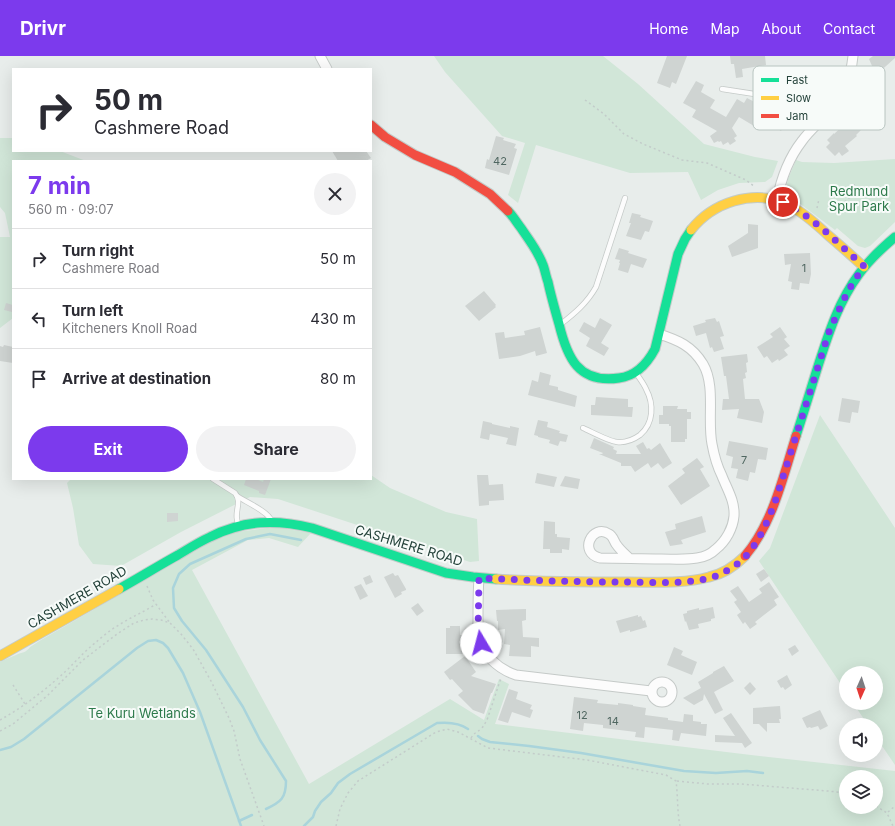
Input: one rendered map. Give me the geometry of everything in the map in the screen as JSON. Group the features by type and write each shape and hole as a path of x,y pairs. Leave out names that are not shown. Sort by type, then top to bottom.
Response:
{"street":[{"path":"320,56 326,68"},
{"path":"851,66 853,56"},
{"path":"372,127 385,138 414,155 455,172 490,194 510,213 533,245 543,264 567,351 581,370 598,378 608,379 625,377 635,372 652,357 678,254 682,244 699,220 727,203 757,198 777,200 789,205 809,218 864,266"},
{"path":"777,200 780,184 788,162 811,130"},
{"name":"CASHMERE ROAD","path":"0,656 210,537 239,526 254,523 284,523 305,527 446,573 460,576 564,582 674,582 694,581 710,578 720,574 739,563 746,556 757,541 767,522 775,502 829,332 843,301 864,266 895,237"},
{"path":"629,558 698,558 717,549 726,538 732,526 734,517 732,498 719,469 712,443 710,424 710,390 708,376 704,365 683,343 675,338 659,334"},
{"path":"479,578 478,634 485,651 499,667 516,675 651,690"}],"lane":[{"path":"722,90 753,94"},
{"path":"559,325 582,306 596,287 625,198"},
{"path":"582,428 616,442 633,440 645,431 652,414 651,405 646,388 635,372"},
{"path":"215,480 266,514 270,518 271,522"},
{"path":"237,496 238,505 236,518 239,526"}],"path":[{"path":"585,100 604,114 624,134 643,144 682,160 707,163 746,180 755,187 757,198"},
{"path":"836,207 851,197 855,188 854,184"},
{"path":"817,208 819,199"},
{"path":"142,576 156,604 170,623 193,649 211,681 234,731 240,759 264,826"},
{"path":"0,720 25,704 53,682 107,633 118,625 156,604"},
{"path":"0,731 13,724 48,695 84,660 134,623 152,619 170,623"},
{"path":"471,738 476,731 484,726 487,720 501,678"},
{"path":"13,685 25,704"},
{"path":"336,826 340,809 348,793 358,781 436,732 447,729 471,738 488,748 587,760 666,775 676,782 742,784 839,792"},
{"path":"676,782 680,826"},
{"path":"887,813 895,806"},
{"path":"883,810 887,813 893,826"}],"green space":[{"path":"434,56 603,56 638,84 704,144 755,157 778,161 772,177 765,182 739,183 718,190 701,200 688,172 630,173 536,145 518,203 508,195 525,143 502,136 445,72"},
{"path":"0,138 12,138 12,152 63,152 83,160 12,160 12,319 0,328 0,237 10,237 5,213 0,207"},
{"name":"Redmund Spur Park","path":"895,159 895,222 870,246 865,248 858,246 837,228 835,230 799,203 787,198 785,194 788,179 796,160 802,162 834,163"},
{"path":"820,415 895,528 895,765 883,747 883,718 863,718 858,710 883,710 883,666 839,666 839,681 759,561 770,548"},
{"path":"372,476 390,488 446,512 477,519 479,561 470,562 278,499 250,497 181,532 121,566 93,564 79,545 67,483 70,480 372,480"},
{"name":"Te Kuru Wetlands","path":"275,527 311,533 298,547 269,538 248,540 192,570 309,784 450,699 484,720 499,679 509,684 495,724 895,771 895,826 0,826 0,662 25,651 41,640 211,542 237,532"}],"building":[{"path":"667,56 687,56 676,84 672,82 670,88 657,83"},
{"path":"730,56 765,56 766,65 742,69 743,77 736,78 734,64 731,64"},
{"path":"873,56 895,56 895,58 885,67 872,66 869,59"},
{"path":"696,81 704,85 701,92 715,100 710,108 726,117 737,99 744,103 747,98 753,101 753,125 739,117 732,128 737,136 734,138 736,141 730,145 728,142 723,145 721,141 714,143 710,136 717,131 692,117 696,110 683,103"},
{"path":"838,130 861,130 856,135 857,136 845,146 849,151 842,156 839,152 835,156 826,147 830,143 827,140"},
{"path":"496,136 516,144 514,148 517,149 509,175 485,168"},
{"path":"333,152 367,152 371,158 368,160 337,160"},
{"path":"632,213 641,215 640,217 653,221 649,232 645,231 641,240 626,236 631,223 629,223"},
{"path":"748,224 758,225 758,248 732,257 728,246 748,233"},
{"path":"619,248 629,251 628,253 647,259 643,268 631,264 628,273 618,270 620,260 615,259"},
{"path":"810,253 811,274 809,284 800,283 799,290 791,289 792,282 788,281 791,264 785,265 784,254"},
{"path":"484,291 496,307 479,321 465,306"},
{"path":"6,303 12,305 12,312 4,310"},
{"path":"600,318 612,325 601,343 609,348 604,356 586,346 590,338 579,331 584,322 595,328"},
{"path":"715,318 717,322 719,321 724,336 720,337 724,349 714,352 712,347 710,348 706,333 696,336 693,326 706,322 705,320"},
{"path":"540,327 547,353 536,356 535,351 520,356 499,359 495,333 504,332 505,338 525,335 524,331"},
{"path":"780,327 787,337 784,339 790,346 784,350 788,355 779,361 778,359 772,363 767,356 764,358 757,347 773,337 770,334"},
{"path":"4,345 12,347 12,363 0,361 0,346 3,347"},
{"path":"747,354 747,372 745,373 746,378 743,379 745,399 759,399 764,412 762,423 737,418 739,409 722,410 723,399 729,399 726,376 724,376 721,357"},
{"path":"540,372 551,375 549,385 558,387 558,390 577,396 575,407 528,395 532,380 538,382"},
{"path":"596,397 628,399 628,407 633,407 632,417 591,415 591,405 595,405"},
{"path":"842,398 860,401 858,413 852,412 850,423 838,421"},
{"path":"663,406 678,406 677,409 687,409 687,412 691,412 691,419 687,419 687,439 685,439 685,442 671,442 671,426 669,426 669,424 659,424 659,415 663,415"},
{"path":"538,420 548,422 547,427 560,431 559,433 568,435 566,442 560,441 558,446 549,443 550,440 534,435"},
{"path":"483,421 510,428 510,426 519,428 516,446 506,444 508,438 490,434 489,440 480,438"},
{"path":"594,438 614,447 613,449 617,451 616,454 641,454 636,446 643,442 647,449 649,448 651,450 660,443 672,463 663,469 658,463 651,468 648,463 635,472 631,466 621,466 621,463 599,454 603,453 590,448"},
{"path":"729,441 768,448 766,460 758,459 755,473 750,472 748,481 736,478 738,469 731,468 733,457 726,455"},
{"path":"697,458 704,467 700,469 710,486 681,505 668,486 685,473 682,469"},
{"path":"537,473 557,477 554,487 535,483"},
{"path":"477,475 488,475 489,485 503,484 504,500 489,501 489,505 479,506"},
{"path":"565,476 580,479 578,489 560,486"},
{"path":"246,480 258,480 263,482 264,480 271,480 265,495 244,485"},
{"path":"167,513 178,513 178,521 167,522"},
{"path":"702,516 706,532 681,540 683,544 670,546 665,532 676,529 675,524"},
{"path":"544,521 555,522 555,534 557,534 557,537 570,538 569,550 562,549 562,553 550,553 550,549 543,549"},
{"path":"764,569 769,576 761,582 756,574"},
{"path":"393,573 395,576 398,575 406,589 401,592 402,594 395,598 384,577"},
{"path":"370,575 373,582 366,585 363,578"},
{"path":"769,582 779,597 774,600 777,605 755,622 757,624 750,629 745,622 743,624 737,615 741,612 734,602 737,600 730,591 738,586 749,602 762,593 759,589"},
{"path":"361,584 368,596 360,600 354,587"},
{"path":"418,603 424,611 417,616 411,608"},
{"path":"713,607 715,618 711,619 711,621 698,624 699,628 689,630 683,614 687,613 687,611 699,608 699,610"},
{"path":"526,609 526,620 522,621 523,637 539,638 539,647 531,646 531,657 509,656 510,645 504,644 505,629 498,630 496,610"},
{"path":"638,615 638,617 641,616 643,621 645,620 647,627 620,633 616,621"},
{"path":"450,626 460,626 460,635 463,635 463,654 446,654 446,628 450,628"},
{"path":"795,645 799,651 792,656 788,649"},
{"path":"674,647 683,651 681,655 697,662 692,675 667,665"},
{"path":"465,656 476,672 471,676 496,684 491,693 484,714 473,710 458,695 463,691 452,679 450,680 444,672"},
{"path":"724,666 734,681 714,692 723,710 715,714 704,694 703,700 694,705 683,698 701,688 698,682"},
{"path":"787,675 792,685 785,690 783,687 781,688 777,681"},
{"path":"750,682 756,689 750,695 744,688"},
{"path":"509,689 518,692 516,699 532,705 530,709 533,710 530,718 512,712 508,723 498,720"},
{"path":"574,697 598,700 597,703 618,705 618,703 646,708 645,715 668,718 668,720 683,722 684,714 693,715 693,721 701,722 701,724 707,724 706,736 681,733 679,741 672,740 673,730 645,727 644,738 635,737 636,732 603,728 603,725 584,723 583,731 570,729"},
{"path":"780,706 780,723 767,723 767,732 759,724 753,724 753,708"},
{"path":"820,710 828,726 820,730 818,726 807,728 802,718"},
{"path":"731,713 752,743 745,748 742,743 715,742 715,735 735,736 723,718"}],"waterway":[{"path":"266,809 282,799 285,792 286,781 260,740 243,707 206,650 182,621 174,608 173,588 179,574 190,564 246,539 270,534 301,540"},
{"path":"0,750 11,747 24,739 137,648 148,641 156,640 163,643 168,648 183,673 200,712 241,826"},
{"path":"304,826 313,817 321,802 331,793 338,783 350,774 437,723 454,723 468,729"},
{"path":"478,736 490,742 581,753 684,771 716,773 747,771 763,773"},
{"path":"239,821 252,815"}],"traffic: fast":[{"path":"508,211 530,241 541,260 562,336 571,357 577,366 584,372 593,377 605,379 631,375 645,364 655,349 678,254 691,230"},
{"path":"796,436 827,340 840,306 852,284 863,269 876,254 895,237"},
{"path":"119,589 198,543 223,531 248,524 273,522 312,528 446,573 496,579"}],"traffic: slow":[{"path":"691,230 705,216 728,203 749,198 775,200 786,204 808,217 864,267"},
{"path":"496,579 563,582 679,582 714,576 724,572 745,556"},
{"path":"0,656 119,589"}],"traffic: jam":[{"path":"372,126 385,137 415,155 455,172 490,194 508,211"},
{"path":"745,556 755,543 770,514 782,483 796,436"}],"route":[{"path":"481,643 478,634 479,578 564,582 694,581 710,578 730,569 746,556 757,541 775,502 835,316 851,286 864,266 809,218 783,202"}]}
